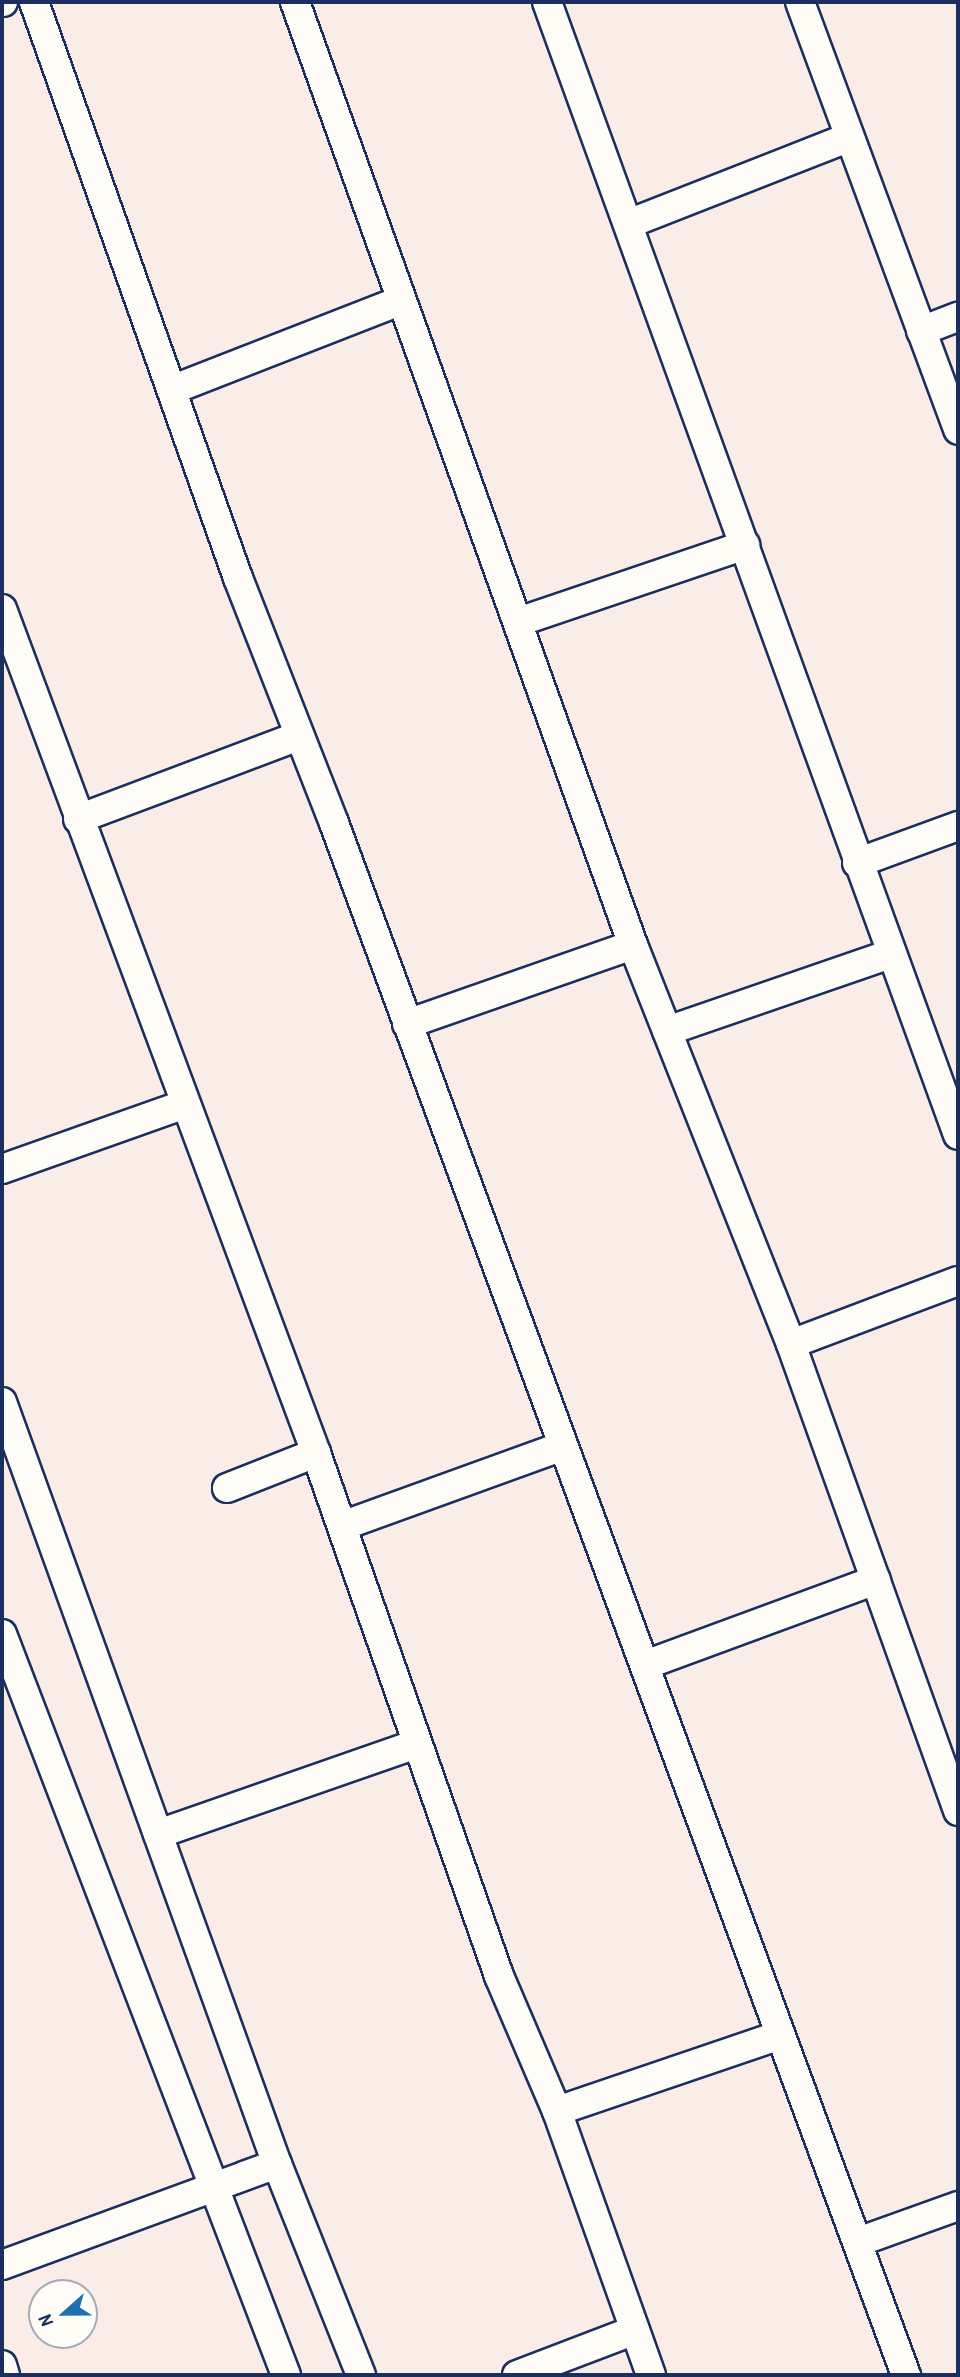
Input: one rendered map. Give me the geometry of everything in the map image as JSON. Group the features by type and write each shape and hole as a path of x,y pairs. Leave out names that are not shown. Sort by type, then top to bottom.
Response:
{"street":[{"path":"34,2 560,1447 645,1665 777,2036 858,2242 906,2375"},
{"path":"295,2 400,301 633,944 791,1345 958,1806"},
{"path":"547,2 745,545 857,863 958,1135"},
{"path":"800,2 958,430"},
{"path":"628,224 850,137"},
{"path":"174,388 400,301"},
{"path":"921,331 958,317"},
{"path":"518,622 745,545"},
{"path":"2,609 183,1105 316,1453 499,1976 557,2111 651,2375"},
{"path":"78,819 299,736"},
{"path":"857,863 958,826"},
{"path":"407,1024 633,944"},
{"path":"667,1031 891,954"},
{"path":"2,1169 183,1105"},
{"path":"791,1345 958,1281"},
{"path":"2,1402 277,2164 361,2375"},
{"path":"342,1526 560,1447"},
{"path":"228,1488 316,1453"},
{"path":"645,1665 876,1580"},
{"path":"2,1634 286,2375"},
{"path":"158,1834 417,1744"},
{"path":"557,2111 777,2036"},
{"path":"2,2265 277,2164"},
{"path":"858,2242 958,2206"},
{"path":"517,2375 635,2330"},
{"path":"2,2365 5,2375"}]}
